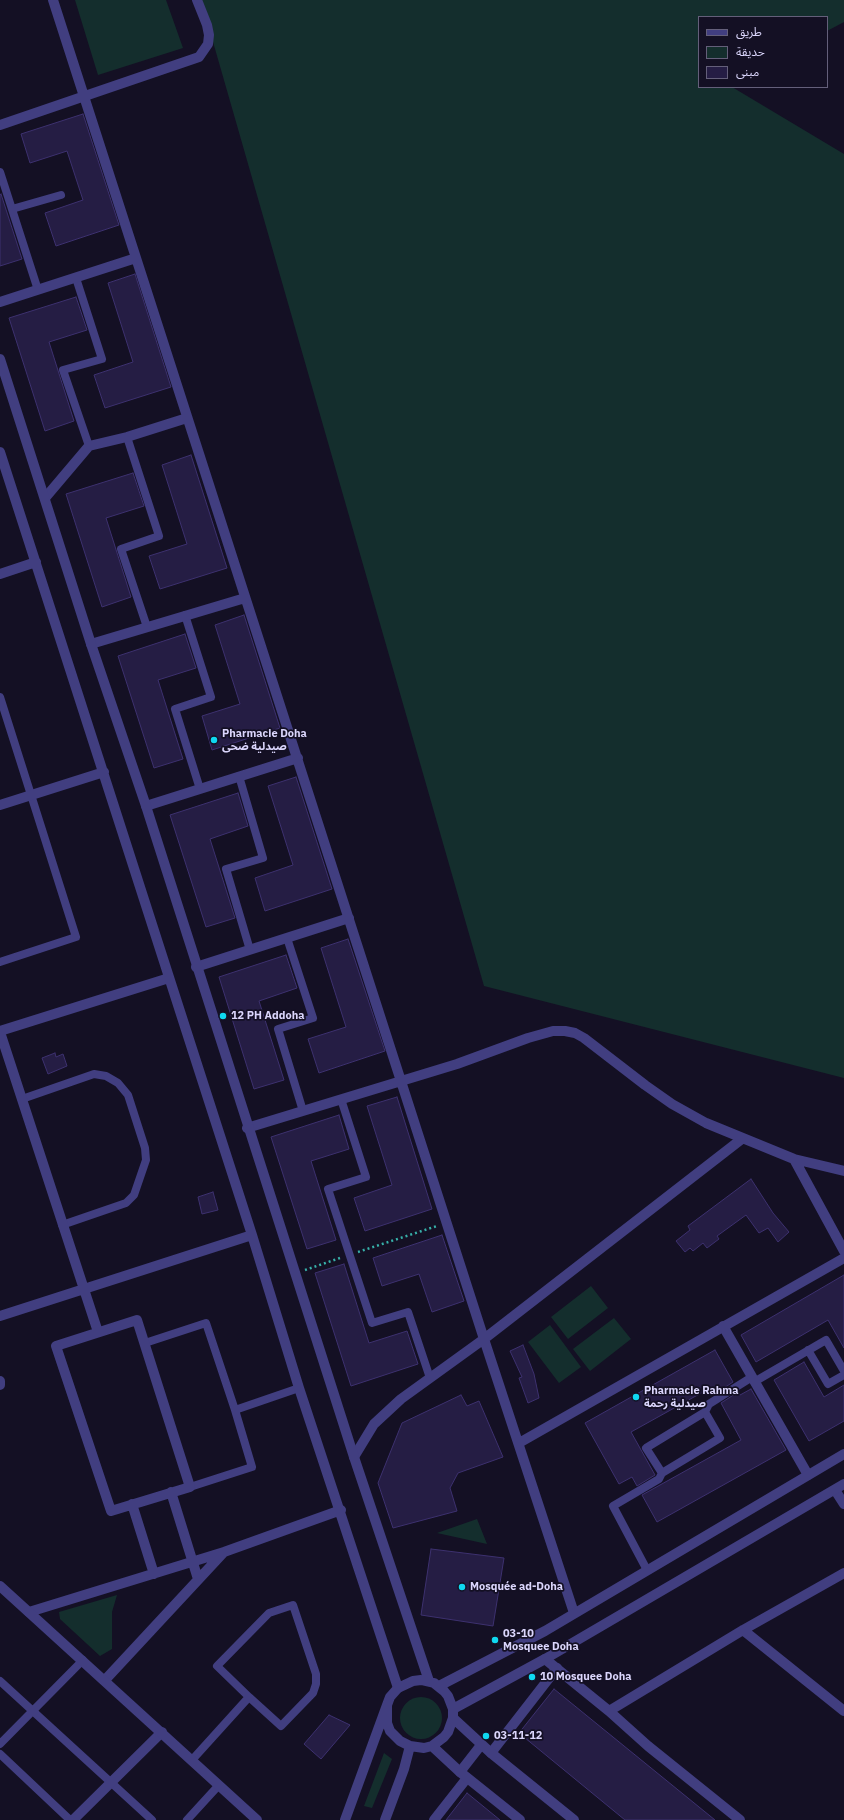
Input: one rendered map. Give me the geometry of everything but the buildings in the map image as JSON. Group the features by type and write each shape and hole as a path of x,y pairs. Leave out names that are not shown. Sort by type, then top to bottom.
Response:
{"street":[{"path":"53,0 402,1080 484,1339 574,1613"},
{"path":"0,125 199,57 208,44 209,34 207,25 196,0"},
{"path":"0,302 136,258"},
{"path":"0,359 91,644 146,806 196,967 354,1457 429,1681"},
{"path":"45,498 89,446 127,437 187,418"},
{"path":"0,452 104,772 299,1388 341,1510 398,1688"},
{"path":"0,574 36,562"},
{"path":"91,644 245,598"},
{"path":"146,806 298,758"},
{"path":"0,806 104,772"},
{"path":"196,967 349,918"},
{"path":"98,1332 0,1032 169,978"},
{"path":"248,1128 457,1064 528,1038 553,1031 566,1031 574,1032 584,1038 672,1104 706,1124 794,1159 844,1171"},
{"path":"354,1457 374,1424 401,1399 484,1339 743,1138"},
{"path":"794,1159 844,1251"},
{"path":"0,1316 252,1236"},
{"path":"519,1443 844,1258"},
{"path":"137,1320 190,1487 111,1511 56,1346 98,1332 137,1320"},
{"path":"723,1326 808,1475"},
{"path":"439,1686 574,1613 844,1454"},
{"path":"387,1705 387,1722 390,1730 400,1741 410,1746 432,1746 448,1732 453,1714 545,1659 840,1487 844,1504"},
{"path":"171,1492 198,1579"},
{"path":"132,1504 154,1574"},
{"path":"29,1612 224,1552 341,1510"},
{"path":"105,1680 224,1552"},
{"path":"609,1711 743,1630 844,1573"},
{"path":"0,1586 257,1820"},
{"path":"743,1630 844,1711"},
{"path":"545,1659 609,1711 648,1746 740,1820"},
{"path":"491,1753 557,1668"},
{"path":"346,1820 390,1697 398,1688 413,1681 429,1681 439,1686 448,1696 453,1714 481,1745 574,1820"},
{"path":"72,1820 162,1732"},
{"path":"434,1820 481,1745"},
{"path":"385,1820 404,1769 410,1746"},
{"path":"432,1746 520,1820"}],"lane":[{"path":"0,172 38,290"},
{"path":"12,209 61,195"},
{"path":"76,278 102,359 63,370 89,446"},
{"path":"127,437 159,536 121,549 147,627"},
{"path":"185,615 211,697 175,709 200,789"},
{"path":"0,697 76,937 0,962"},
{"path":"240,776 263,858 226,869 250,950"},
{"path":"287,938 313,1018 278,1029 303,1111"},
{"path":"22,1099 94,1074 106,1076 118,1083 128,1095 145,1148 146,1160 134,1195 126,1203 62,1225"},
{"path":"341,1099 366,1177 328,1190 372,1323 408,1312 430,1378"},
{"path":"145,1343 206,1323 235,1410 252,1467 190,1487"},
{"path":"662,1473 646,1448 705,1412 709,1404 753,1379 826,1340 844,1371"},
{"path":"808,1350 828,1384 844,1375"},
{"path":"235,1410 299,1388"},
{"path":"647,1570 613,1506 659,1479 662,1473 720,1438 705,1412"},
{"path":"293,1605 316,1674 316,1684 313,1692 281,1726 249,1697 217,1666 269,1613 293,1605"},
{"path":"0,1744 83,1660"},
{"path":"0,1680 152,1820"},
{"path":"192,1760 249,1697"},
{"path":"0,1754 72,1820"},
{"path":"187,1820 219,1785"}],"path":[{"path":"295,1273 447,1223"}],"green space":[{"path":"75,0 166,0 183,48 98,75"},
{"path":"201,0 844,0 844,22 828,30 828,16 698,16 698,88 734,88 844,154 844,1078 484,986"},
{"path":"591,1286 608,1308 568,1339 551,1317"},
{"path":"614,1318 631,1339 590,1371 573,1349"},
{"path":"550,1325 581,1367 559,1383 528,1342"},
{"path":"477,1519 487,1544 437,1533"},
{"path":"117,1595 112,1612 112,1649 100,1656 60,1619 59,1612"},
{"path":"421,1697 436,1703 442,1718 436,1733 421,1739 406,1733 400,1718 406,1703"},
{"path":"384,1753 392,1759 372,1808 364,1806"}],"place":[{"name":"Pharmacie Doha صيدلية ضحى","path":"214,740"},
{"name":"12 PH Addoha","path":"223,1016"},
{"name":"Pharmacie Rahma صيدلية رحمة","path":"636,1397"},
{"name":"Mosquée ad-Doha","path":"462,1587"},
{"name":"03-10 Mosquee Doha","path":"495,1640"},
{"name":"10 Mosquee Doha","path":"532,1677"},
{"name":"03-11-12","path":"486,1736"}]}
